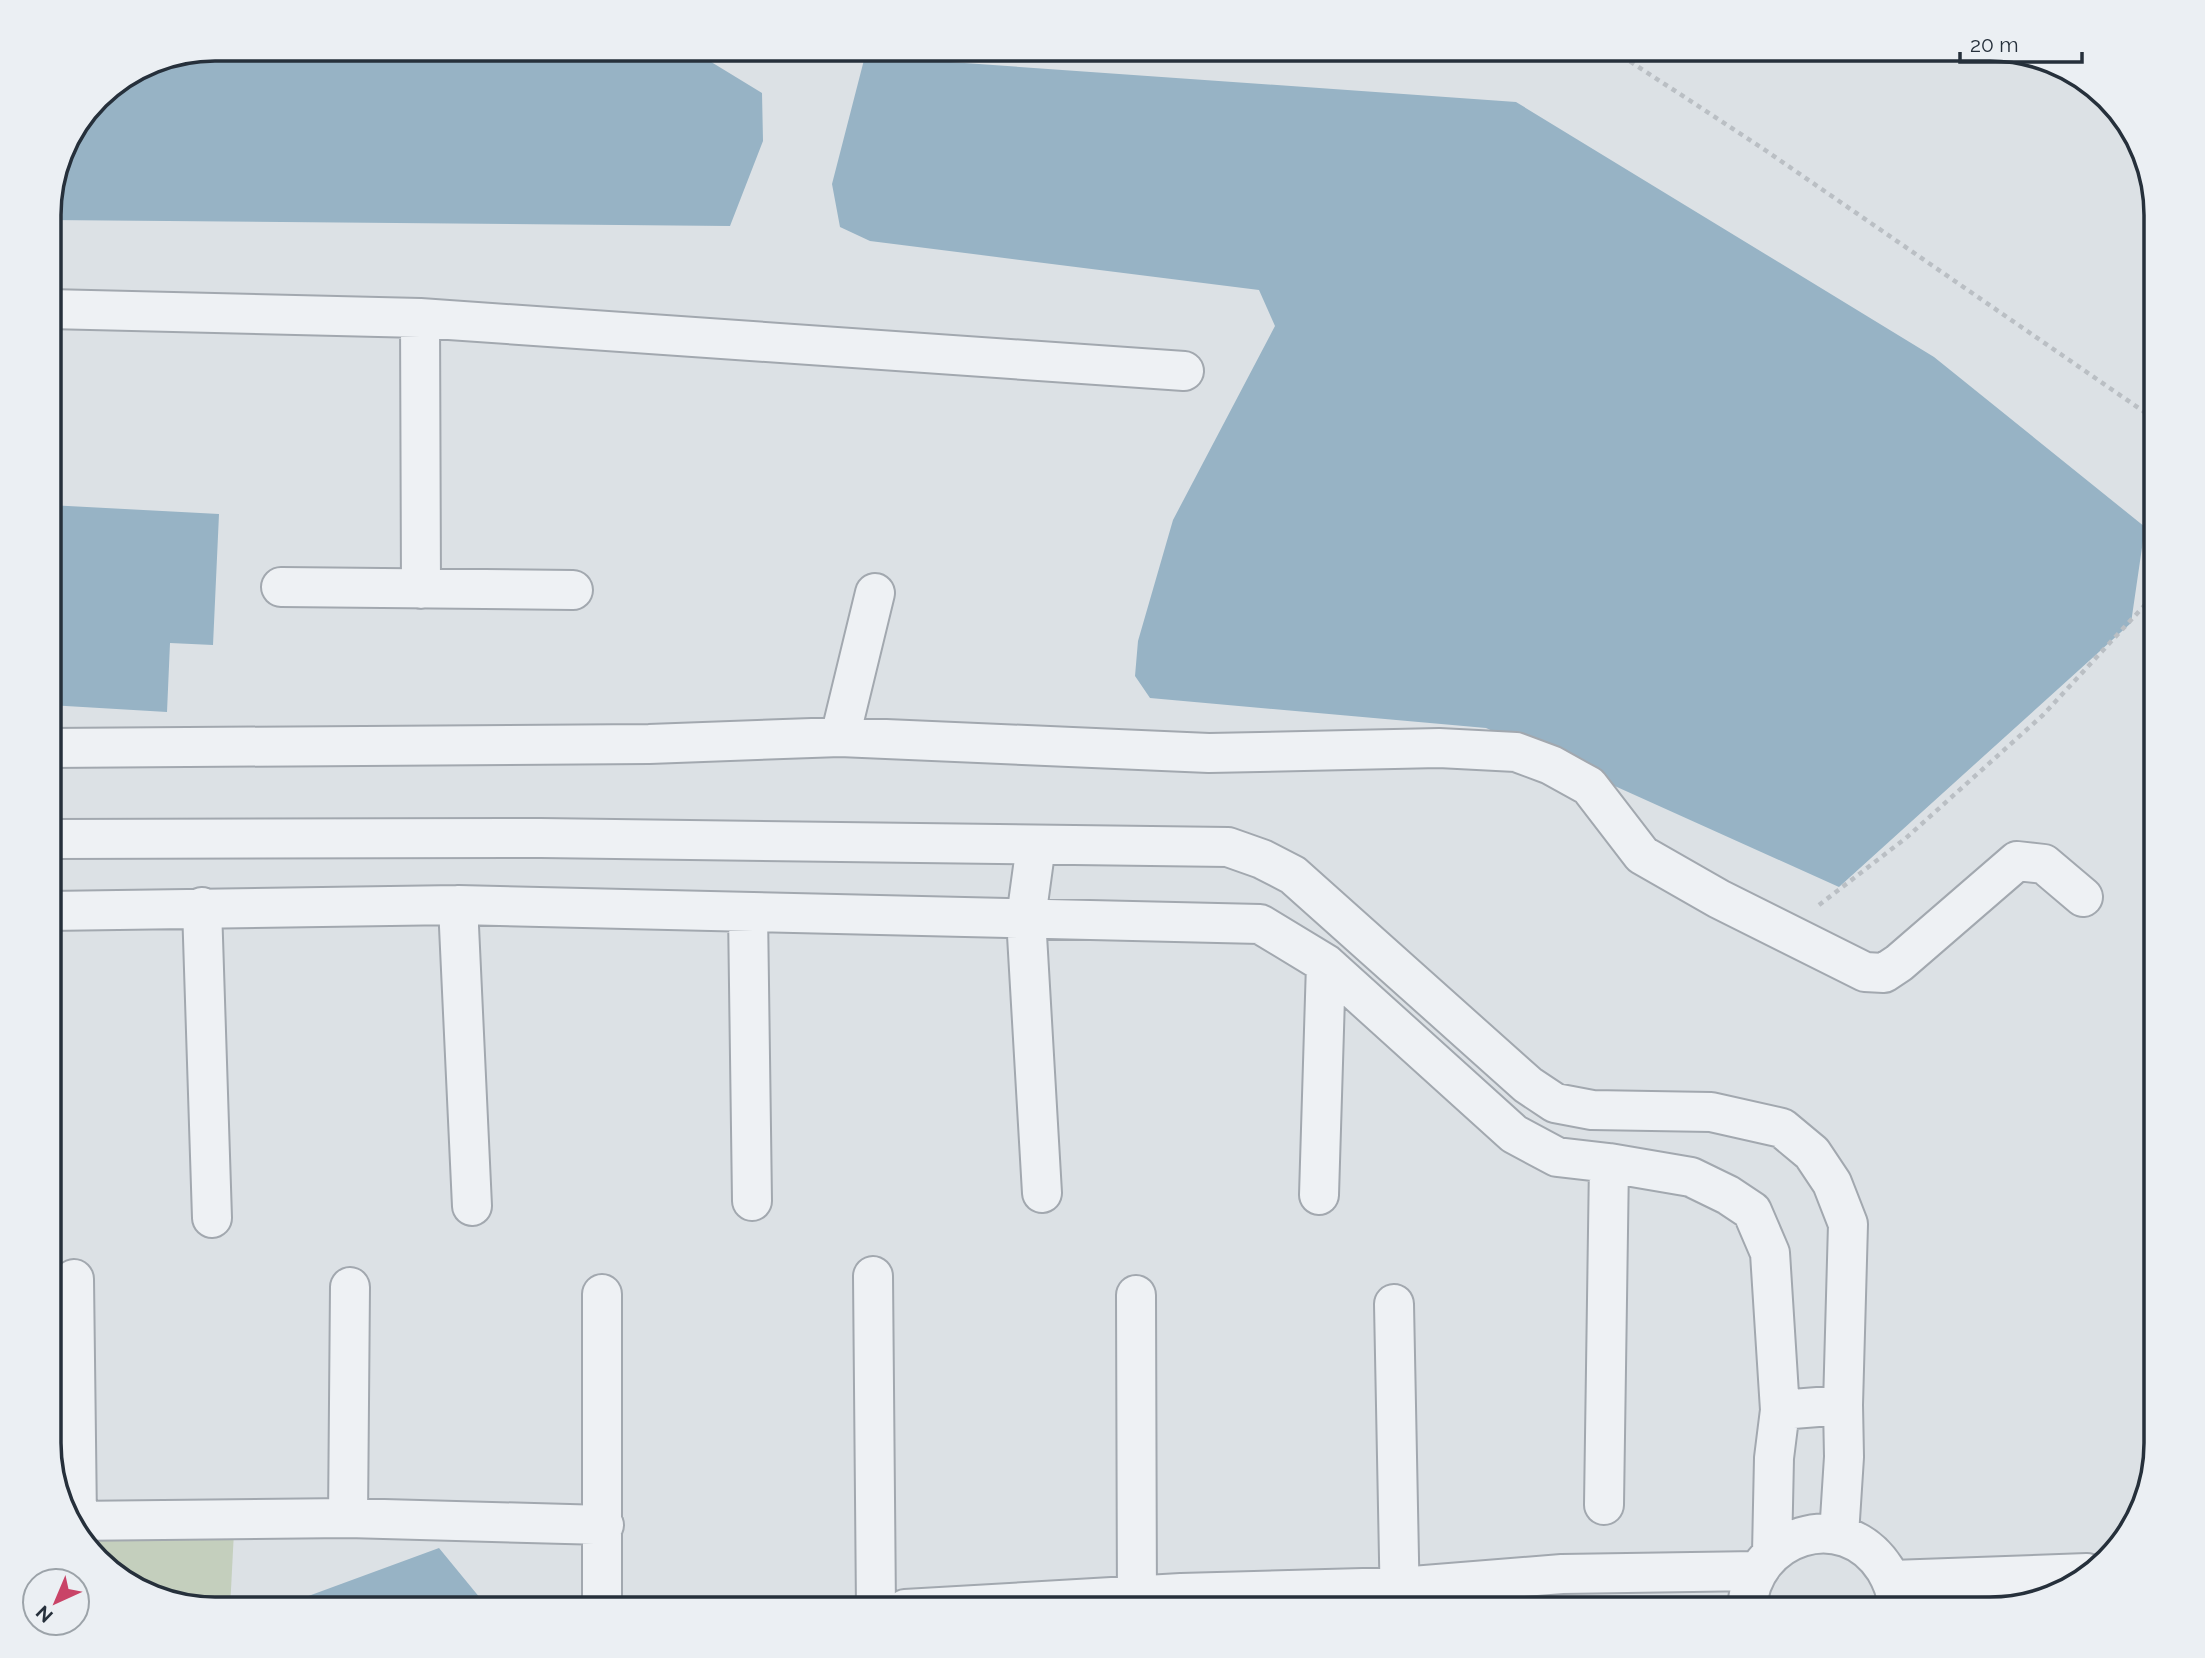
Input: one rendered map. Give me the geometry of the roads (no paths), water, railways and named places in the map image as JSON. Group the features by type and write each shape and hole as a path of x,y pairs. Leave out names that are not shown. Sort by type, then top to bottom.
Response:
{"street":[{"path":"62,309 420,318 1184,372"},
{"path":"420,318 421,589"},
{"path":"281,587 573,590"},
{"path":"840,737 874,593"},
{"path":"62,748 649,744 840,737 1209,753 1439,748 1516,752 1550,765 1589,786 1642,855 1719,899 1865,972 1884,973 1899,963 2017,861 2044,864 2082,897"},
{"path":"62,839 541,838 1228,847 1262,859 1293,874 1528,1085 1555,1103 1592,1110 1711,1112 1782,1128 1812,1153 1832,1183 1848,1224 1844,1457 1839,1535"},
{"path":"1037,845 1027,918 1042,1193"},
{"path":"458,905 472,1206"},
{"path":"62,911 458,905 1260,924 1326,964 1514,1134 1557,1157 1691,1177 1728,1195 1752,1211 1770,1253 1780,1410 1764,1562"},
{"path":"202,907 212,1218"},
{"path":"748,912 752,1200"},
{"path":"1318,1195 1326,964"},
{"path":"1604,1505 1609,1163"},
{"path":"873,1276 876,1597"},
{"path":"73,1502 74,1279"},
{"path":"348,1518 349,1287"},
{"path":"602,1294 602,1597"},
{"path":"1136,1295 1137,1597"},
{"path":"1394,1304 1400,1597"},
{"path":"1780,1410 1843,1405"},
{"path":"83,1521 348,1518 604,1525"},
{"path":"1748,1597 1764,1562 1792,1539 1815,1533 1839,1535 1861,1544 1879,1560 1895,1595 2068,1575"},
{"path":"1407,1597 1562,1574 1764,1562"}],"water":[{"path":"215,61 710,61 762,93 763,141 730,226 62,220 62,205 66,175 73,156 93,121 121,93 147,77 175,66"},
{"path":"864,61 936,61 1516,102 1934,357 2144,526 2131,623 1839,887 1486,728 1150,698 1135,676 1138,641 1173,520 1275,326 1259,290 870,241 840,227 832,184"},
{"path":"62,506 219,514 213,645 170,643 167,712 62,706"},
{"path":"439,1548 479,1597 306,1597"}]}
